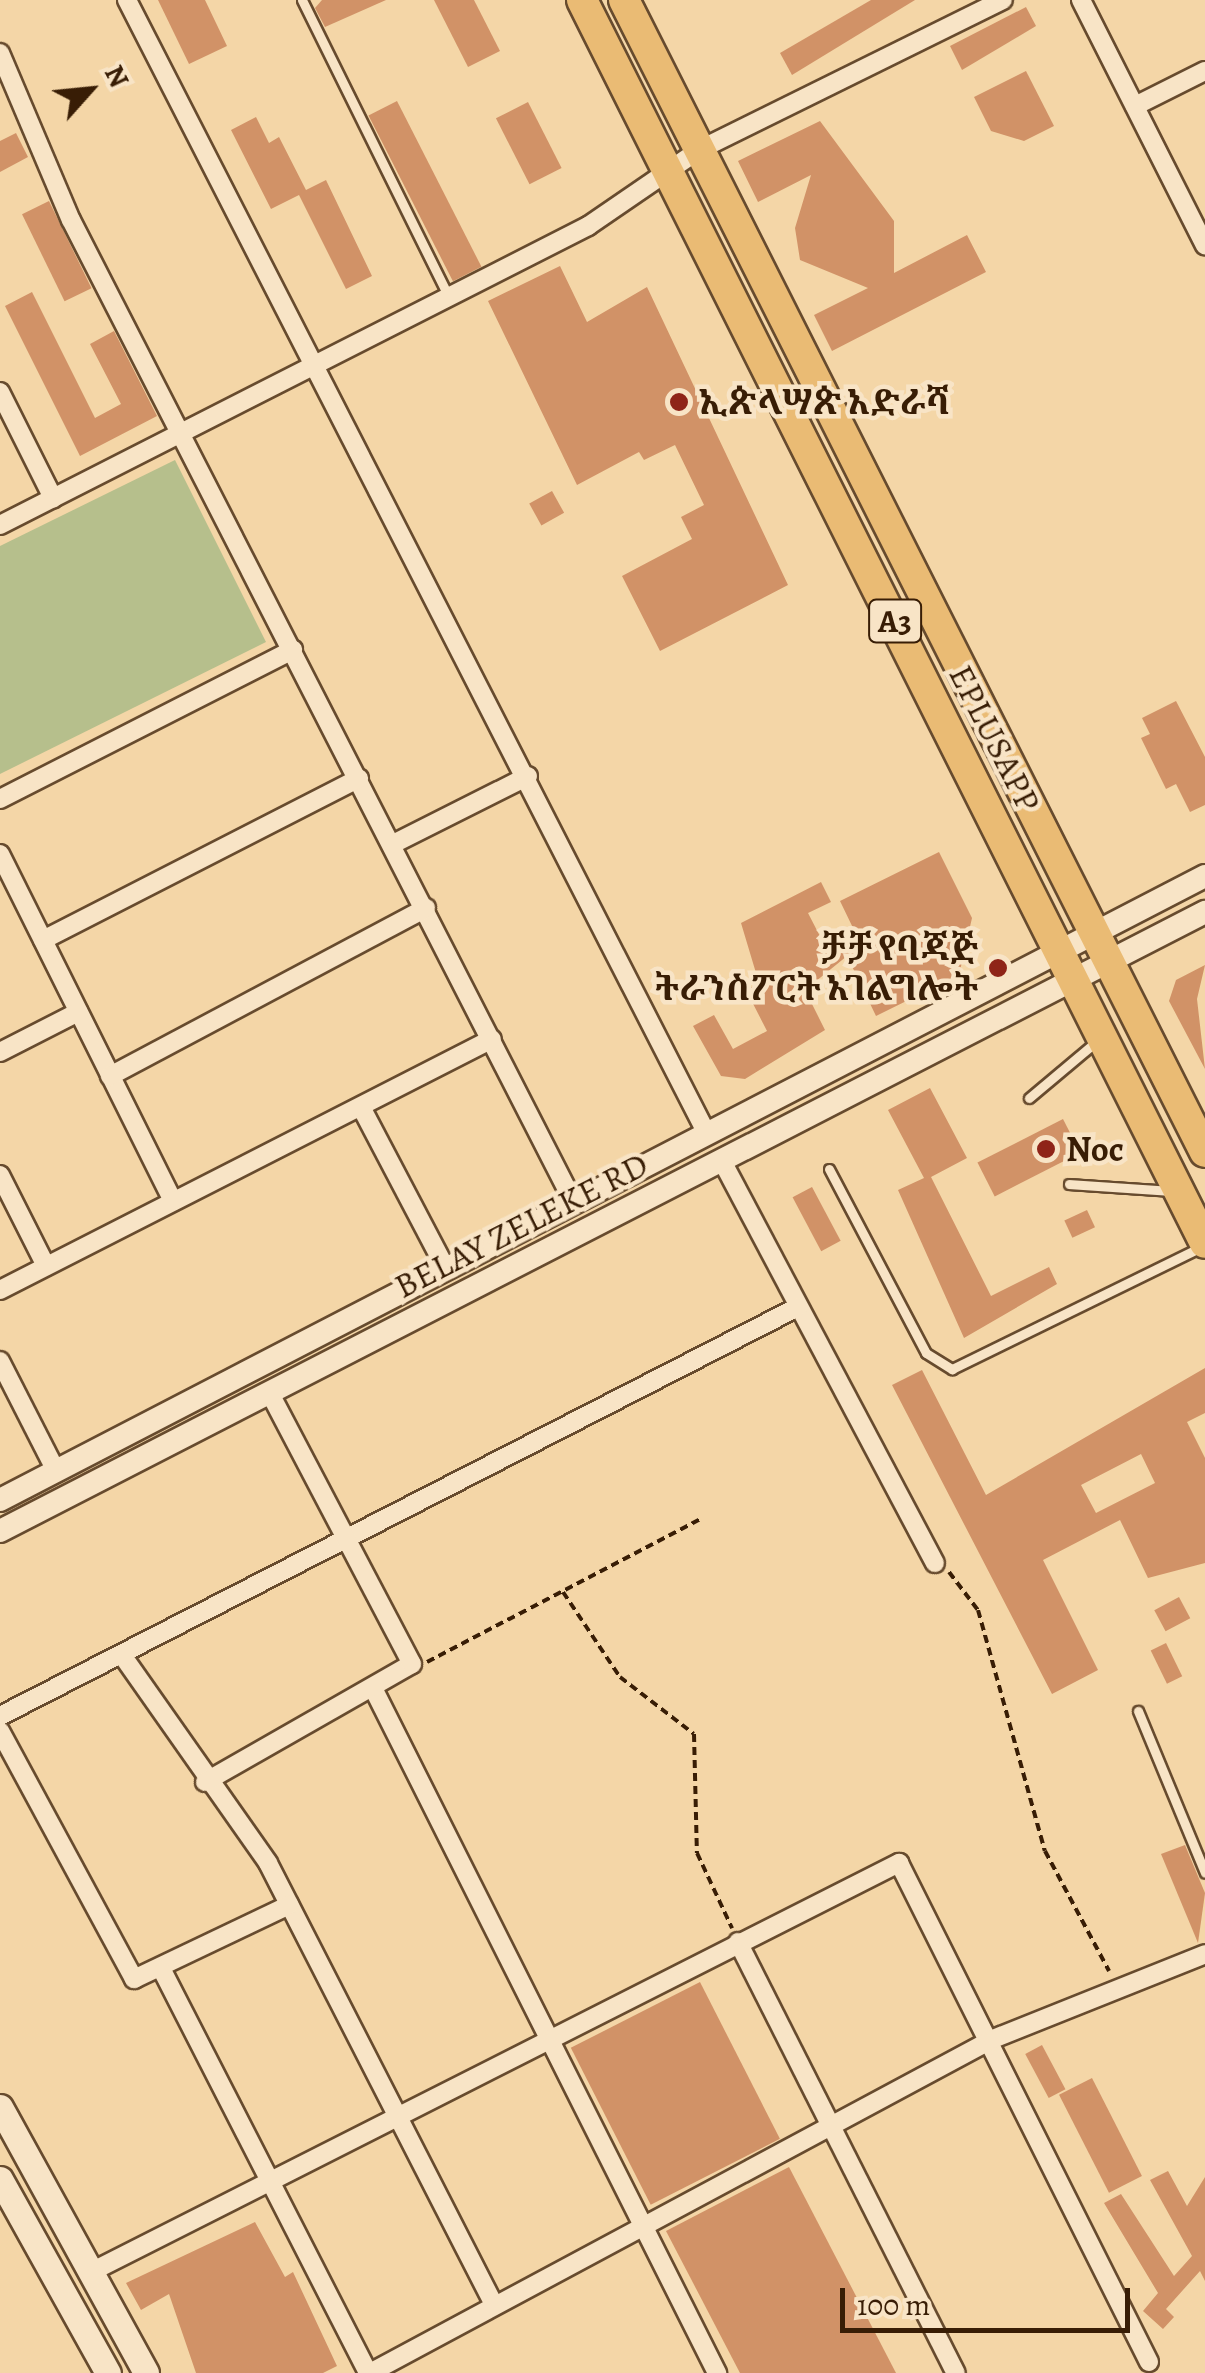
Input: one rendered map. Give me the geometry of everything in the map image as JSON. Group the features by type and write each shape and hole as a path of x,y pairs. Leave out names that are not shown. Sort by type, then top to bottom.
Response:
{"highway":[{"name":"EPLUSAPP","path":"582,0 1205,1244"},
{"name":"A3","path":"624,0 1205,1152"}],"main road":[{"path":"4,2123 146,2373"},
{"path":"0,2179 108,2373"}],"street":[{"path":"127,0 312,365 528,776 707,1134 934,1563"},
{"path":"0,524 672,177 699,150 1003,0"},
{"path":"1081,0 1205,246"},
{"path":"0,54 70,220 574,1202"},
{"path":"1135,106 1205,71"},
{"path":"0,392 53,498"},
{"path":"0,800 293,650"},
{"path":"393,844 528,776"},
{"path":"43,940 359,778"},
{"path":"0,854 173,1201"},
{"name":"BELAY ZELEKE RD","path":"0,1500 1205,876"},
{"path":"110,1076 426,908"},
{"name":"BELAY ZELEKE RD","path":"0,1531 1205,912"},
{"path":"0,1052 78,1012"},
{"path":"0,1290 492,1040"},
{"path":"361,1106 460,1295"},
{"path":"0,1175 46,1266"},
{"path":"0,1716 798,1307"},
{"path":"0,1361 68,1496"},
{"path":"205,1782 412,1664 270,1393"},
{"path":"122,1656 205,1782 242,1817 492,2301"},
{"path":"372,1688 717,2373"},
{"path":"0,1731 122,1964 134,1979 164,1972 289,1906"},
{"path":"91,2272 254,2186 274,2186 550,2035 899,1863 993,2039 1149,2362"},
{"path":"738,1942 956,2373"},
{"path":"164,1972 369,2373 492,2301 993,2039 1205,1954"}],"lane":[{"path":"302,0 448,296"},
{"path":"1028,1098 1103,1036"},
{"path":"829,1170 926,1353 952,1368 1205,1244"},
{"path":"1070,1184 1178,1192"},
{"path":"1138,1711 1205,1873"}],"path":[{"path":"412,1664 444,1657 701,1519"},
{"path":"934,1563 961,1580 978,1610 1045,1851 1118,1988"},
{"path":"563,1592 620,1677 694,1734 697,1853 738,1942"}],"green space":[{"path":"175,460 266,642 0,774 0,546"}],"building":[{"path":"158,0 205,0 227,46 189,64"},
{"path":"322,0 386,0 325,27 315,8"},
{"path":"434,0 474,0 500,51 468,67"},
{"path":"871,0 915,0 792,75 780,53"},
{"path":"1026,7 1036,26 962,70 950,46"},
{"path":"1026,71 1054,126 1024,141 991,131 974,97"},
{"path":"397,101 481,267 453,281 368,116"},
{"path":"528,102 562,168 530,184 496,118"},
{"path":"256,117 269,143 279,137 306,190 326,180 372,276 346,289 299,195 271,209 231,130"},
{"path":"820,121 894,221 894,273 967,235 986,272 832,351 814,315 868,288 800,260 795,228 811,175 758,202 738,161"},
{"path":"16,133 28,157 0,172 0,141"},
{"path":"49,201 92,288 65,301 22,214"},
{"path":"560,266 587,322 647,287 788,585 660,651 622,576 692,539 681,517 704,505 675,445 644,460 639,452 577,485 488,301"},
{"path":"32,292 95,418 121,404 90,344 114,331 157,416 80,456 5,306"},
{"path":"552,491 564,513 541,525 529,504"},
{"path":"1176,701 1205,757 1205,805 1190,812 1176,784 1166,789 1141,738 1150,734 1142,718"},
{"path":"939,852 972,918 959,975 876,1016 847,956 805,990 825,1030 745,1079 721,1076 693,1026 714,1015 733,1049 767,1031 746,990 759,983 741,923 821,882 831,902 808,913 824,944 854,930 840,901"},
{"path":"1205,965 1197,999 1205,1069 1169,1001 1176,980"},
{"path":"930,1088 967,1158 931,1177 991,1296 1049,1267 1057,1284 964,1338 898,1190 924,1178 888,1110"},
{"path":"1063,1119 1080,1153 995,1196 977,1163"},
{"path":"812,1187 841,1241 821,1251 793,1197"},
{"path":"1087,1210 1095,1227 1072,1238 1064,1221"},
{"path":"1205,1368 1205,1413 1187,1422 1205,1458 1205,1563 1148,1578 1120,1520 1043,1560 1098,1670 1052,1694 892,1385 922,1370 986,1495","holes":["1141,1454 1155,1483 1096,1513 1081,1485"]},
{"path":"1179,1597 1190,1618 1166,1631 1154,1610"},
{"path":"1166,1643 1182,1676 1167,1684 1151,1650"},
{"path":"1185,1845 1205,1893 1198,1943 1161,1854"},
{"path":"700,1982 780,2139 651,2205 571,2048"},
{"path":"1042,2045 1065,2089 1049,2098 1025,2054"},
{"path":"1092,2078 1142,2176 1109,2193 1059,2095"},
{"path":"789,2167 896,2373 740,2373 666,2231"},
{"path":"1168,2171 1187,2206 1205,2177 1205,2281 1200,2271 1166,2309 1174,2317 1163,2329 1143,2311 1158,2293 1104,2203 1121,2194 1174,2276 1192,2256 1150,2180"},
{"path":"255,2222 285,2277 293,2272 337,2366 323,2373 196,2373 169,2294 141,2310 126,2283"}],"place":[{"name":"ኢጵላሣጵ አድራሻ","path":"679,402"},
{"name":"ቻቻ የባጃጅ ትራንስፖርት አገልግሎት","path":"998,968"},
{"name":"Noc","path":"1046,1149"}]}
